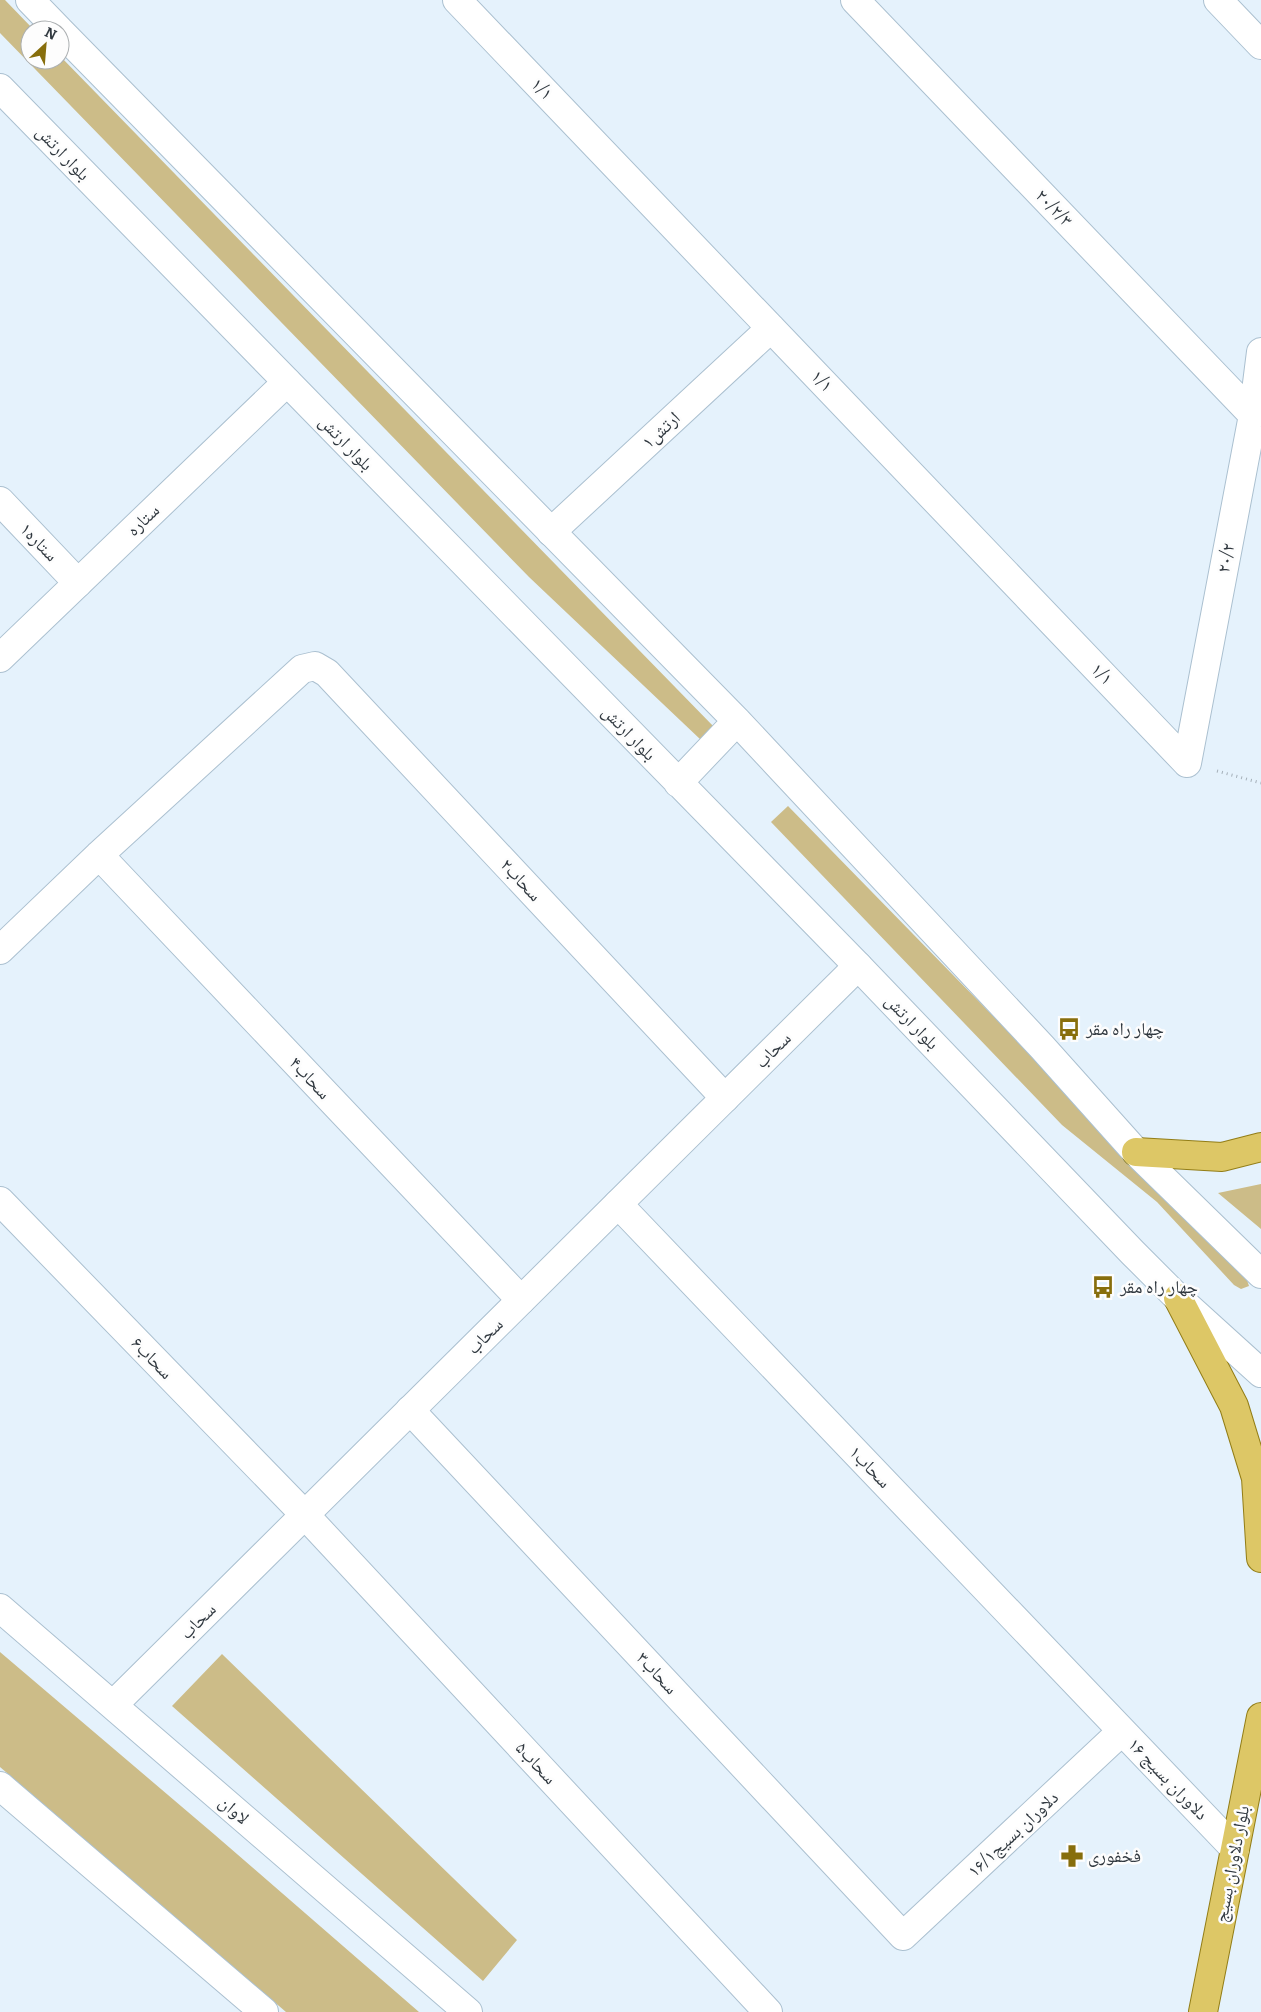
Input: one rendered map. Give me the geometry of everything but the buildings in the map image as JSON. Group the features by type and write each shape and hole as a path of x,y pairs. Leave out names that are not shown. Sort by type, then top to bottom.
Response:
{"main road":[{"path":"1136,1152 1222,1157 1261,1147"},
{"path":"1178,1298 1234,1406 1256,1478 1261,1558"},
{"name":"بلوار دلاوران بسیج","path":"1203,2012 1261,1717"}],"street":[{"path":"30,0 50,20"},
{"name":"۱/۱","path":"457,0 1187,763"},
{"name":"۲۰/۲/۳","path":"855,0 1253,415"},
{"path":"1218,0 1261,45"},
{"path":"70,40 737,720 1042,1047 1136,1152 1261,1274"},
{"name":"بلوار ارتش","path":"0,88 858,966 1133,1253 1178,1298 1261,1373"},
{"name":"ارتش۱","path":"551,532 771,328"},
{"name":"۲۰/۲","path":"1187,763 1253,415 1261,352"},
{"name":"ستاره","path":"0,658 287,382"},
{"name":"۱ستاره","path":"0,501 78,583"},
{"name":"۲سحاب","path":"99,856 302,669 315,666 327,673 725,1098"},
{"path":"678,783 737,720"},
{"path":"0,950 99,856"},
{"name":"۴سحاب","path":"99,856 521,1300"},
{"name":"سحاب","path":"113,1705 858,966"},
{"name":"۶سحاب","path":"0,1201 305,1515"},
{"name":"۱سحاب","path":"618,1204 1122,1731"},
{"name":"۳سحاب","path":"410,1410 903,1936"},
{"name":"۵سحاب","path":"305,1515 768,2012"},
{"name":"لاوان","path":"0,1608 468,2012"},
{"name":"دلاوران بسیج ۱۶","path":"1122,1731 1235,1849"},
{"name":"دلاوران بسیج۱۶/۱","path":"903,1936 1122,1731"},
{"path":"0,1786 264,2012"}],"path":[{"path":"1187,763 1261,783"}],"shaded area":[{"path":"0,0 5,0 24,20 20,20 20,54 0,33"},
{"path":"70,66 715,728 701,740 529,577 36,70 70,70"},
{"path":"788,806 1245,1274 1249,1286 1241,1289 1234,1285 1157,1202 1062,1125 771,822"},
{"path":"1261,1184 1261,1229 1218,1193"},
{"path":"0,1652 419,2012 286,2012 0,1767"},
{"path":"222,1654 517,1940 483,1981 172,1706"}],"place":[{"name":"چهار راه مقر","path":"1069,1029"},
{"name":"چهار راه مقر‍","path":"1103,1287"},
{"name":"فخفوری","path":"1072,1856"}]}
